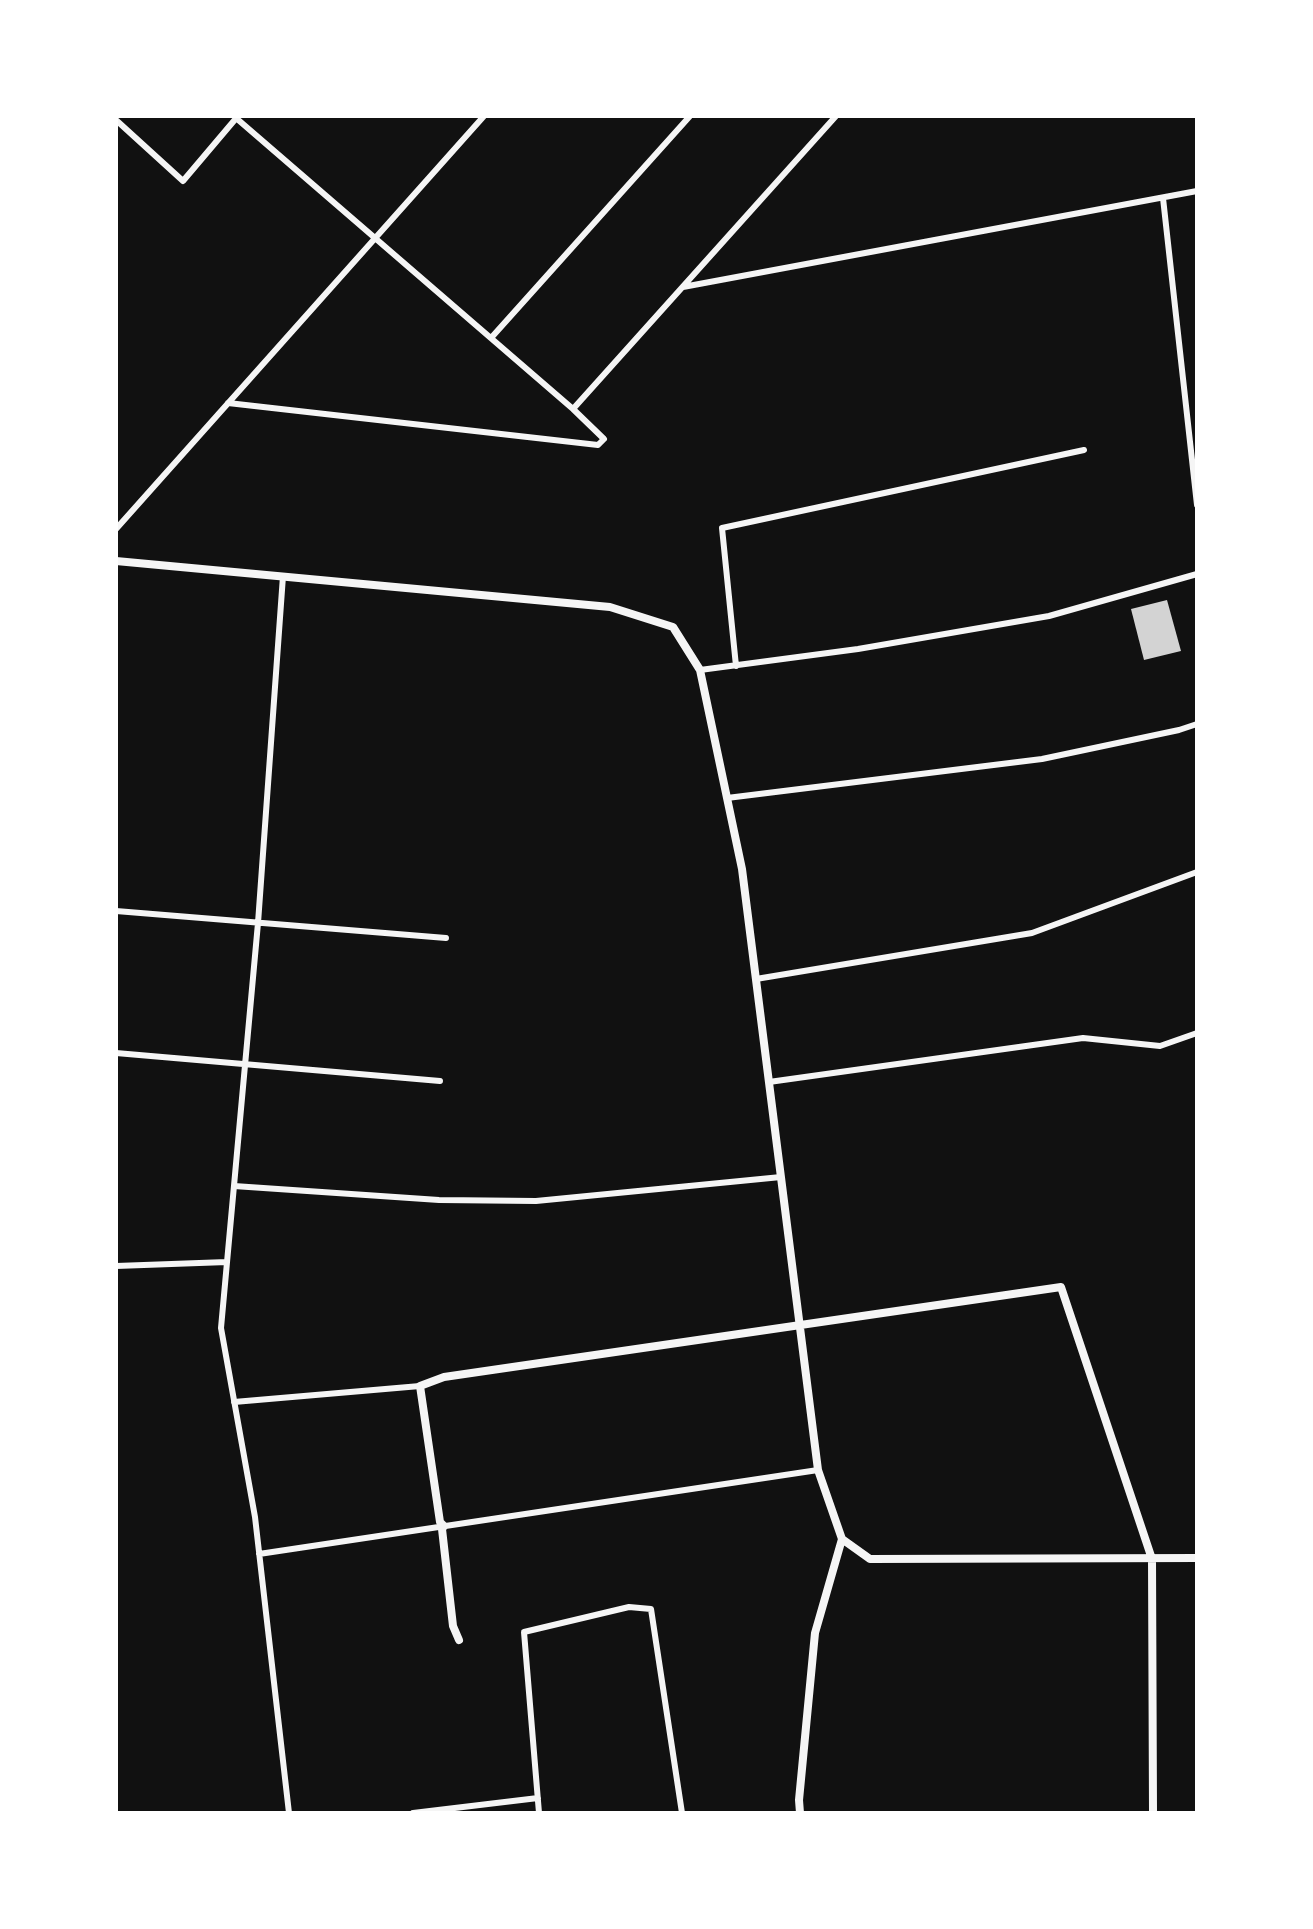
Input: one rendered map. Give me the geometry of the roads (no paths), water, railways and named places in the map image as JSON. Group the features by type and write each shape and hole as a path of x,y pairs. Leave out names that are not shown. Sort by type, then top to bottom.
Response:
{"street":[{"path":"116,561 610,607 673,627 700,670 742,869 818,1470 842,1539 815,1633 800,1813"},
{"path":"459,1640 453,1626 444,1526 440,1522 420,1386 444,1377 1061,1287 1152,1559 1153,1813"},
{"path":"842,1539 870,1559 1197,1558"}],"lane":[{"path":"116,529 484,116"},
{"path":"491,338 690,116"},
{"path":"573,409 836,116"},
{"path":"116,120 183,181 237,117 604,439 598,445 228,403"},
{"path":"683,287 1197,191"},
{"path":"1163,198 1197,505"},
{"path":"736,666 722,528 1084,450"},
{"path":"700,670 858,649 1049,616 1197,574"},
{"path":"283,576 258,923 221,1328 259,1554 289,1813"},
{"path":"727,798 1042,759 1197,724"},
{"path":"756,979 1032,933 1197,872"},
{"path":"116,911 446,938"},
{"path":"769,1082 1083,1038 1160,1046 1197,1033"},
{"path":"116,1053 440,1081"},
{"path":"234,1186 439,1200 536,1201 781,1177"},
{"path":"116,1266 227,1262"},
{"path":"234,1402 420,1386"},
{"path":"259,1554 818,1470"},
{"path":"539,1813 524,1632 629,1607 651,1609 682,1813"},
{"path":"413,1813 538,1798"}]}
